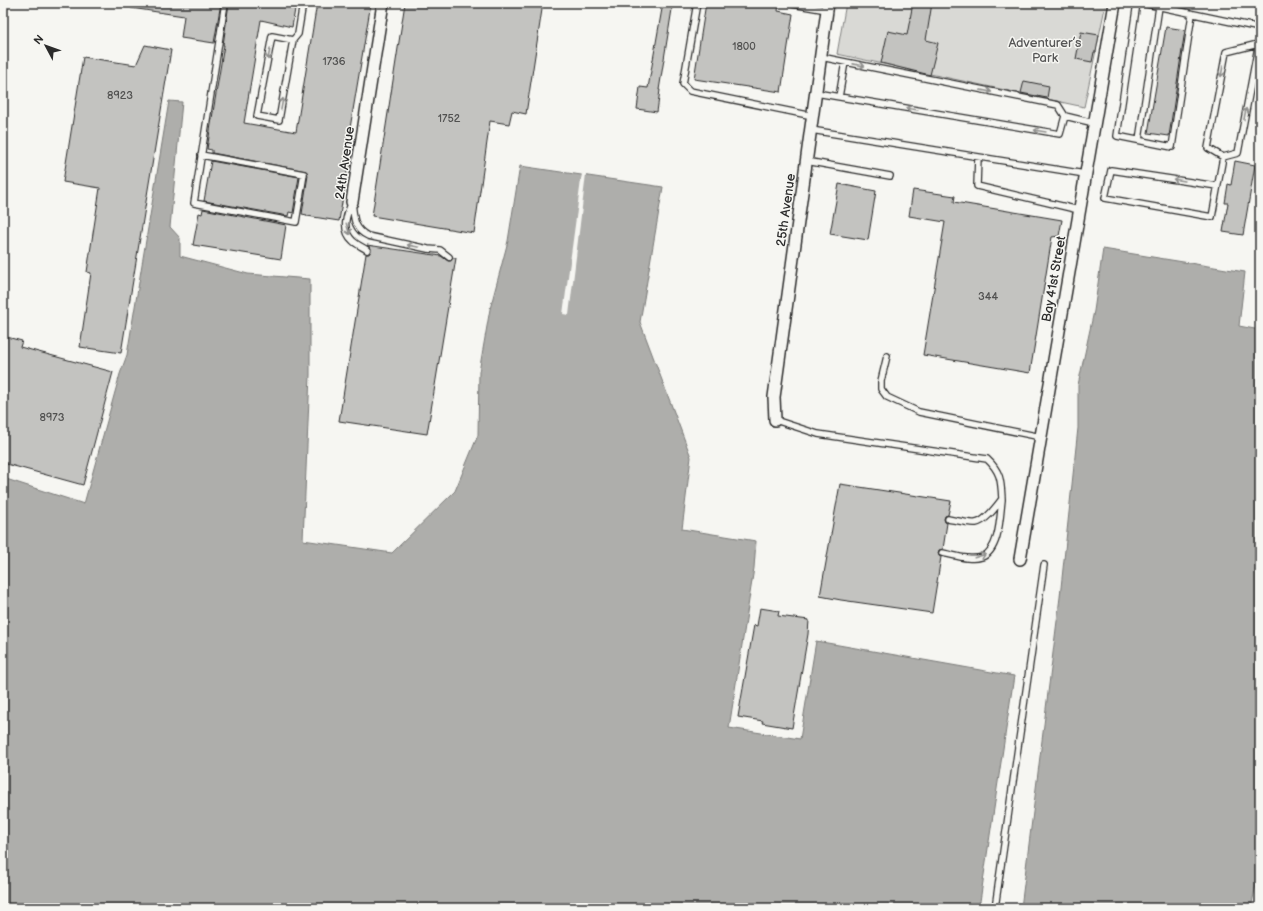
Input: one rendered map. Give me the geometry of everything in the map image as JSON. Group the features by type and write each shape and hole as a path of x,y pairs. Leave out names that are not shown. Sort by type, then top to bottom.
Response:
{"street":[{"name":"24th Avenue","path":"352,202 383,3"},
{"name":"Bay 41st Street","path":"1020,559 1115,3"},
{"name":"25th Avenue","path":"775,420 774,397 828,6"}],"lane":[{"path":"201,155 304,174 296,222 194,203 201,155 225,3"},
{"path":"293,40 272,36 257,116 279,120 293,40 298,34 303,3"},
{"path":"697,3 683,84 690,91 813,116"},
{"path":"792,3 828,6"},
{"path":"1137,3 1117,136 1172,147 1192,14"},
{"path":"1142,3 1260,28"},
{"path":"1139,140 1159,7"},
{"path":"1222,157 1238,152 1260,36"},
{"path":"1222,157 1208,148 1226,52 1258,44"},
{"path":"821,57 1058,105 1065,116 1094,123"},
{"path":"839,97 845,62"},
{"path":"816,93 1060,134 1065,116"},
{"path":"811,130 1086,174"},
{"path":"978,157 977,186 1079,210"},
{"path":"1217,186 1111,170 1105,198 1212,217 1222,157"},
{"path":"806,161 890,176"},
{"path":"352,202 346,215 347,230 353,241 367,250"},
{"name":"24th Avenue","path":"352,202 354,219 361,233 368,236 428,249 440,250 448,257"},
{"path":"887,356 881,389 887,397 919,412 1041,437"},
{"path":"775,420 818,434 987,459 995,466 1000,475 1002,500 998,533 995,541 988,553 982,557 971,558 942,553"},
{"path":"948,519 976,523 986,517 1002,500"},
{"path":"995,908 1044,565"}],"green space":[{"name":"Adventurer’s Park","path":"846,3 1106,3 1084,107 837,54"}],"shaded area":[{"path":"169,101 182,102 170,227 180,238 180,256 248,274 310,279 310,375 303,540 392,553 455,491 478,435 479,372 490,309 508,241 520,166 663,187 640,322 691,457 682,529 756,541 754,568 729,728 800,739 816,641 1014,676 979,908 3,908 3,478 84,504 120,374 127,355"},
{"path":"1103,249 1245,272 1239,326 1260,330 1260,866 1251,908 1021,908 1060,597 1078,428 1078,385 1094,311"}],"pier":[{"path":"582,173 586,174 569,315 563,314"}],"building":[{"path":"132,3 221,3 214,43 181,38 184,16 131,8"},
{"path":"229,3 247,5 248,3 296,3 292,27 261,20 244,123 296,132 317,3 371,3 348,140 352,141 339,221 302,214 308,175 306,171 212,153 212,150 207,149 224,45"},
{"path":"405,3 543,3 526,114 512,111 509,124 490,121 474,233 372,216"},
{"path":"663,3 673,3 659,90 657,112 637,109 640,87 648,88"},
{"path":"706,3 779,3 778,11 793,14 781,92 694,79"},
{"path":"913,3 932,3 926,40 938,43 930,75 881,63 888,31 907,35"},
{"path":"1166,27 1185,30 1169,136 1148,133"},
{"path":"1081,32 1099,35 1096,52 1094,52 1092,62 1076,59"},
{"path":"145,45 171,50 121,353 80,347 91,273 87,272 100,188 63,182 83,57 136,65"},
{"path":"1024,81 1049,86 1047,98 1021,93"},
{"path":"211,161 299,177 293,213 289,212 288,216 204,201"},
{"path":"1235,161 1255,165 1243,235 1223,232 1228,203 1225,203 1228,184 1231,185"},
{"path":"839,184 876,191 868,240 830,234"},
{"path":"913,190 955,196 954,202 1062,220 1059,236 1052,237 1030,373 923,355 945,222 909,216"},
{"path":"203,209 286,225 281,259 193,245 199,213 202,214"},
{"path":"367,245 441,256 448,261 456,258 427,434 339,421 366,254 369,254 371,251 371,248"},
{"path":"3,336 22,341 20,347 113,372 83,485 3,463"},
{"path":"840,484 951,501 948,515 945,516 944,519 947,523 943,549 939,550 938,553 941,557 932,613 820,596"},
{"path":"760,608 779,611 778,616 809,620 792,728 738,717 754,625 757,626"}]}
